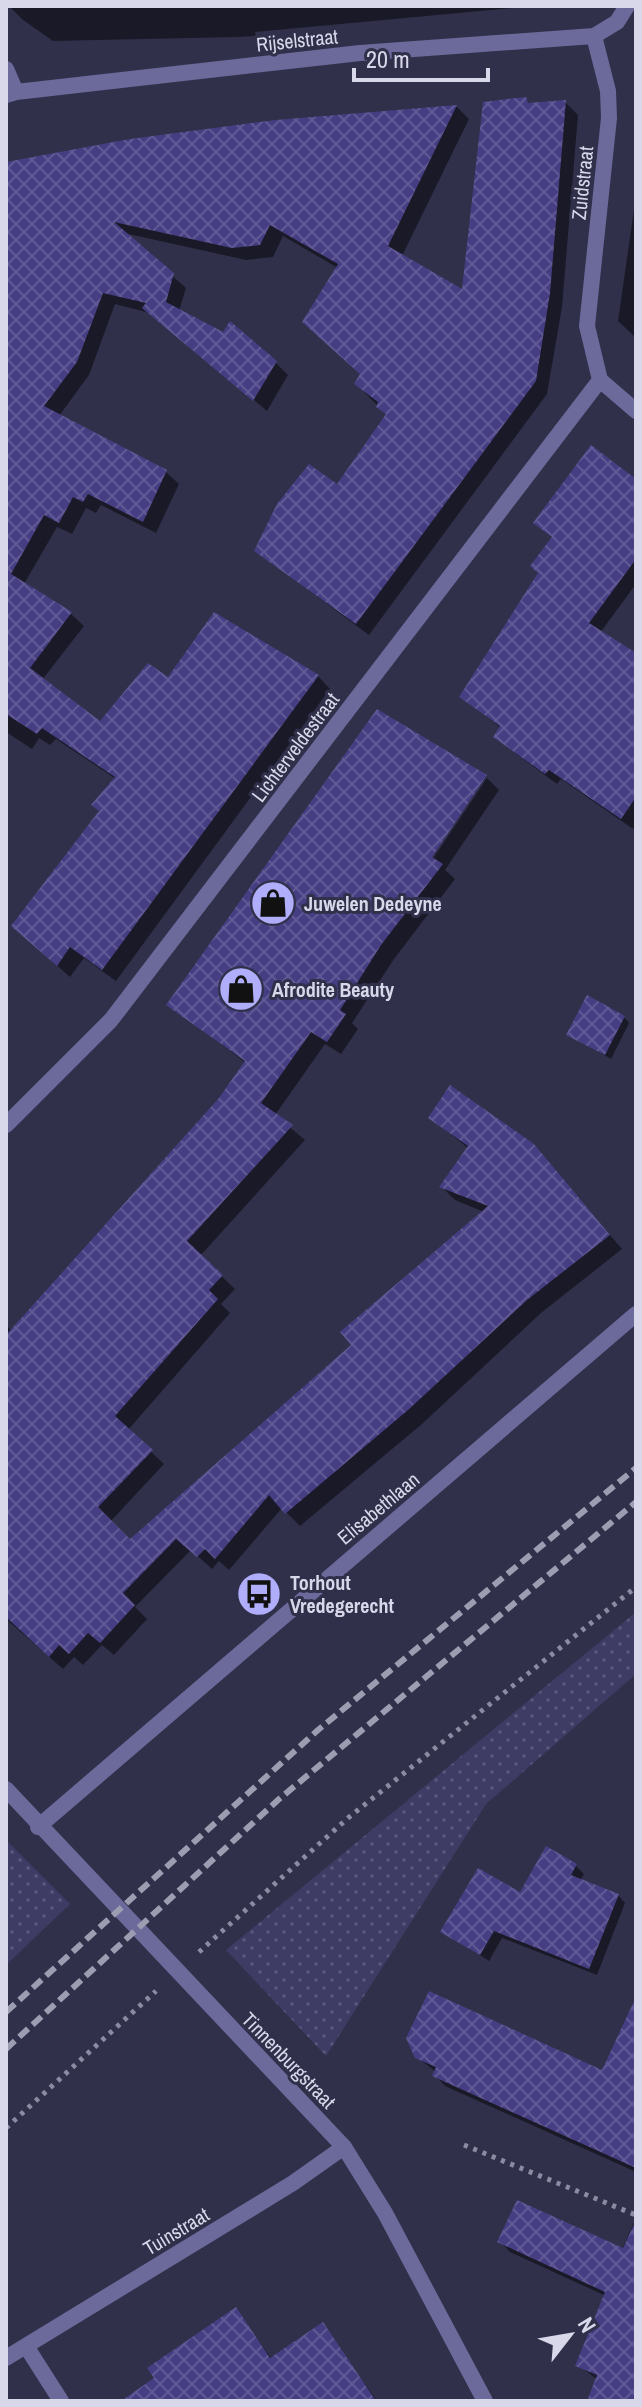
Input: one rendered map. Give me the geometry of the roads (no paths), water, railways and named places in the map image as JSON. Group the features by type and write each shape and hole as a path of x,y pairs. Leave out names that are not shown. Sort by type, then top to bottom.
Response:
{"street":[{"path":"594,36 617,22 627,6"},
{"name":"Rijselstraat","path":"11,93 360,53 594,36"},
{"name":"Zuidstraat","path":"594,36 608,91 609,118 587,326 600,380"},
{"path":"6,69 11,93"},
{"path":"600,380 636,411"},
{"name":"Lichterveldestraat","path":"6,1125 111,1020 600,380"},
{"name":"Elisabethlaan","path":"38,1827 636,1314"},
{"name":"Tinnenburgstraat","path":"6,1789 38,1827 344,2147 385,2213 485,2401"},
{"name":"Tuinstraat","path":"6,2358 293,2183 344,2147"},
{"path":"26,2346 61,2401"}],"railway":[{"path":"6,2012 318,1730 636,1468"},
{"path":"6,2049 278,1800 636,1502"}],"place":[{"name":"Juwelen Dedeyne","path":"273,903"},
{"name":"Afrodite Beauty","path":"241,989"},
{"name":"Torhout Vredegerecht","path":"259,1594"}]}
